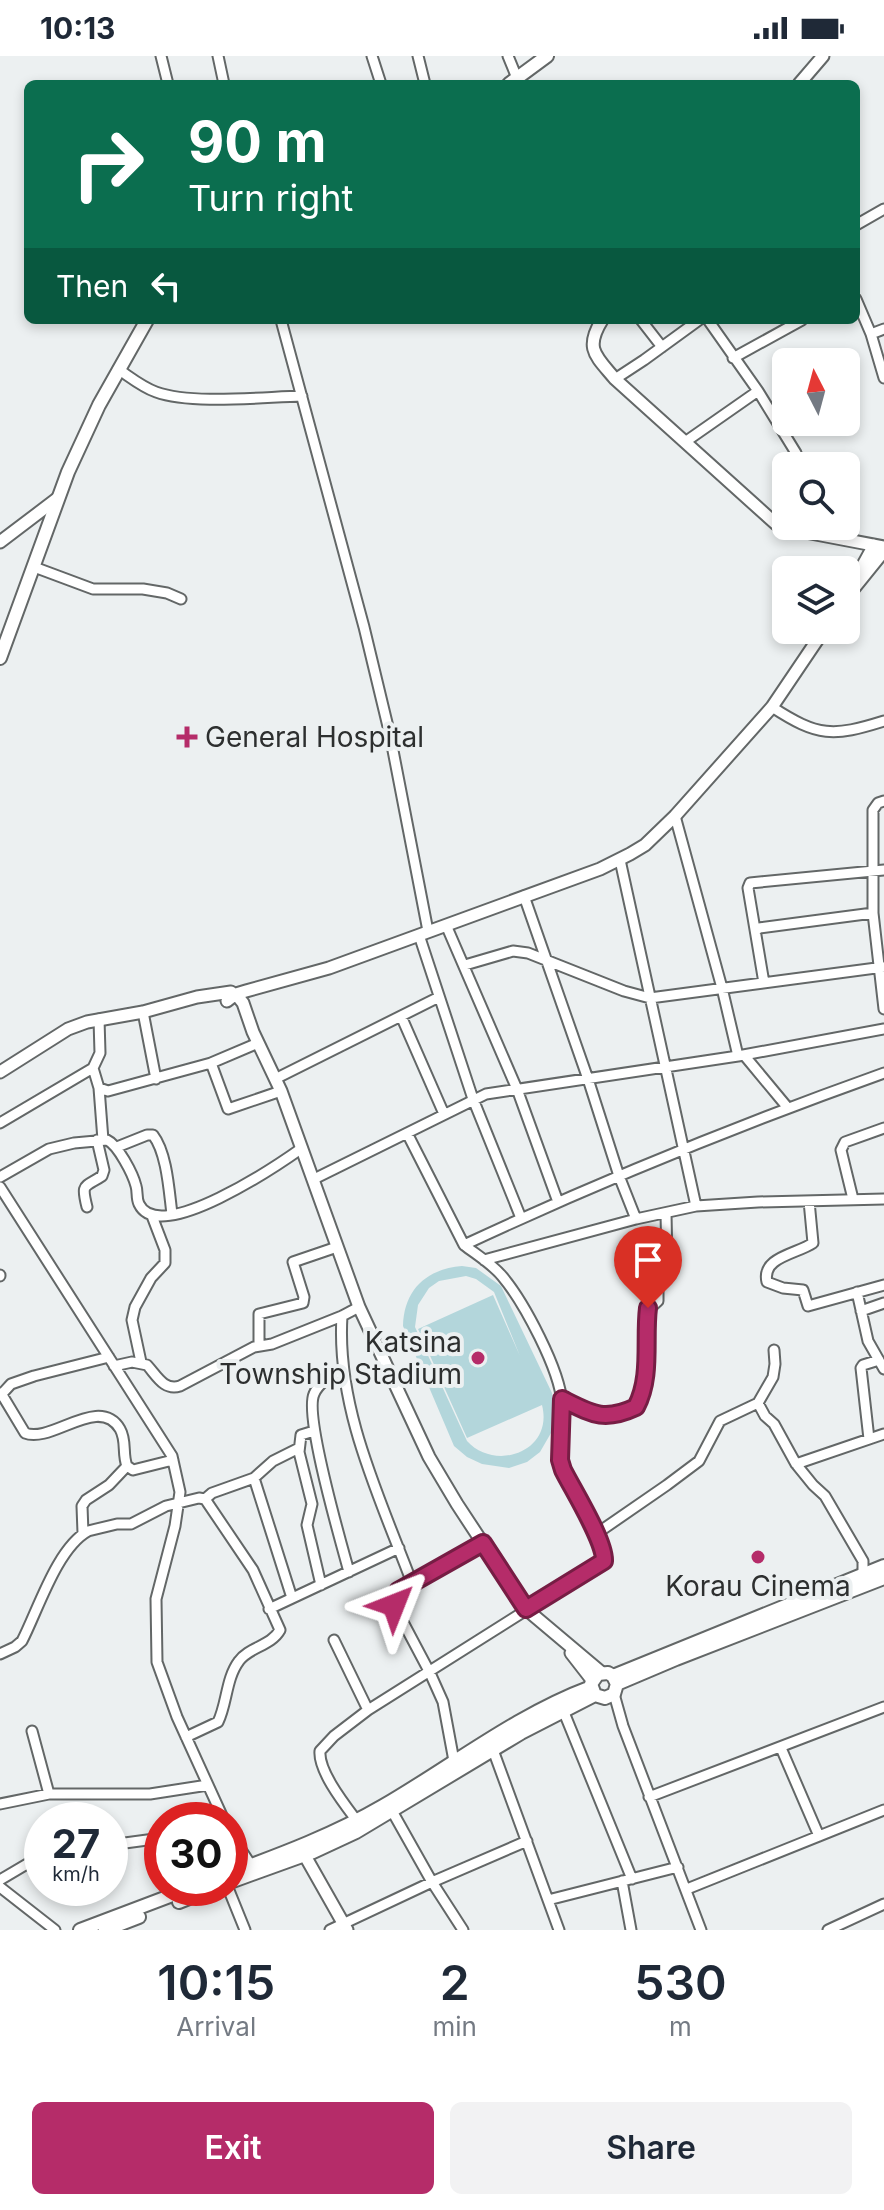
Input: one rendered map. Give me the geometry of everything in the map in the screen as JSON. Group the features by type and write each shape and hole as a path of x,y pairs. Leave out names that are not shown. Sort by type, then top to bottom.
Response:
{"main road":[{"path":"514,80 547,56"},
{"path":"0,658 58,498 96,411 145,324"},
{"path":"248,1866 356,1832 604,1686 884,1566"},
{"path":"248,1874 306,1849 357,1821 545,1708 884,1578"},
{"path":"80,1930 144,1906"},
{"path":"113,1929 170,1906"}],"street":[{"path":"161,56 167,80"},
{"path":"218,56 223,80"},
{"path":"372,56 380,80"},
{"path":"418,56 424,80"},
{"path":"508,56 513,80"},
{"path":"802,80 823,56"},
{"path":"860,223 884,209"},
{"path":"860,308 884,378"},
{"path":"282,324 390,735 423,933 439,997 473,1099 521,1218"},
{"path":"600,324 594,333 594,354 615,379 776,524 881,546 860,576"},
{"path":"644,324 662,347"},
{"path":"615,379 694,324"},
{"path":"711,324 758,391 795,452"},
{"path":"733,358 795,324"},
{"path":"871,334 884,329"},
{"path":"118,369 156,392 179,397 302,396"},
{"path":"685,442 758,391"},
{"path":"0,542 58,498"},
{"path":"34,567 93,589 143,589 181,599"},
{"path":"0,1072 68,1029 99,1019 182,1002 231,998 329,968 620,860 645,845 675,816 772,707 815,644"},
{"path":"772,707 794,721 824,732 842,732 884,721"},
{"path":"884,801 873,810 873,913 884,1009"},
{"path":"675,816 741,1056 788,1108"},
{"path":"620,860 696,1206"},
{"path":"764,983 748,888 750,883 884,870"},
{"path":"524,896 636,1219"},
{"path":"756,931 759,928 873,913"},
{"path":"446,925 517,1089 558,1202"},
{"path":"465,965 513,951 528,953 624,991 650,998 881,968"},
{"path":"275,1079 439,997"},
{"path":"231,998 281,1091 359,1307 429,1457 526,1609 565,1642 604,1686 623,1726 701,1930"},
{"path":"143,1012 156,1079"},
{"path":"401,1016 444,1114"},
{"path":"0,1123 93,1068 100,1053 99,1019"},
{"path":"314,1179 486,1094 741,1056 884,1029"},
{"path":"99,1088 108,1091 211,1063 255,1038"},
{"path":"0,1064 41,1046"},
{"path":"211,1063 228,1109 281,1091"},
{"path":"87,1207 83,1188 102,1176 104,1170 99,1088 93,1068"},
{"path":"464,1245 682,1149 884,1073"},
{"path":"853,1199 841,1145 884,1128"},
{"path":"357,1821 336,1791 319,1756 334,1736 368,1710 604,1561 596,1534 560,1460 562,1399 550,1362 519,1299 501,1274 464,1245 407,1133"},
{"path":"117,1147 147,1135 153,1135 158,1141 172,1214"},
{"path":"0,1177 49,1149 100,1140 113,1142 136,1186 137,1202 143,1211 161,1217 207,1204 234,1192 302,1148"},
{"path":"0,1187 173,1460 180,1492 175,1526 156,1599 157,1662 216,1802"},
{"path":"484,1260 696,1206 884,1199"},
{"path":"809,1201 812,1244 772,1262 766,1274 767,1282 803,1290 808,1306 884,1285"},
{"path":"562,1399 601,1416 613,1416 636,1407 643,1384 647,1310 658,1301 658,1287 667,1264 666,1213"},
{"path":"141,1362 132,1320 135,1307 151,1278 165,1263 165,1250 152,1216"},
{"path":"259,1346 259,1314 303,1303 293,1262 337,1247"},
{"path":"857,1292 868,1341 881,1365 863,1365 861,1368 869,1439"},
{"path":"861,1311 884,1303"},
{"path":"173,1460 133,1470 125,1461 125,1440 119,1427 110,1419 80,1419 42,1434 25,1433 1,1394 11,1384 34,1376 112,1362 141,1362 165,1387 172,1389 259,1346 272,1344 359,1307"},
{"path":"342,1316 343,1370 365,1455 412,1583"},
{"path":"596,1534 699,1461 720,1421 758,1403 773,1377 774,1350"},
{"path":"343,1370 324,1381 314,1393 312,1405 314,1431 349,1572"},
{"path":"758,1403 774,1424 796,1464 832,1507 863,1561 863,1574"},
{"path":"314,1431 302,1434 299,1448 312,1504 307,1525 321,1585"},
{"path":"796,1464 884,1434"},
{"path":"205,1499 212,1493 254,1478 273,1461 299,1448"},
{"path":"83,1533 82,1506 127,1466"},
{"path":"254,1478 292,1598"},
{"path":"0,1654 22,1641 60,1560 83,1533 117,1524 131,1524 166,1506 205,1499 253,1570 279,1627 278,1633 238,1662 218,1722 186,1737"},
{"path":"454,1761 447,1717 430,1673 393,1598 398,1591 483,1543"},
{"path":"269,1609 399,1548"},
{"path":"334,1640 368,1710"},
{"path":"649,1797 884,1707"},
{"path":"563,1710 627,1880 631,1930"},
{"path":"32,1731 49,1794"},
{"path":"781,1748 819,1836"},
{"path":"493,1750 559,1930"},
{"path":"0,1804 49,1794 150,1794 208,1785"},
{"path":"687,1889 884,1810"},
{"path":"392,1811 463,1930"},
{"path":"330,1930 345,1927 432,1882 527,1841"},
{"path":"306,1849 345,1927"},
{"path":"248,1860 251,1865"},
{"path":"0,1880 24,1866"},
{"path":"548,1900 678,1867"},
{"path":"0,1887 55,1930"},
{"path":"828,1930 884,1904"},
{"path":"235,1906 245,1930"}],"shaded area":[{"path":"449,1268 476,1268 501,1286 552,1393 555,1415 551,1433 540,1452 527,1462 509,1468 482,1464 454,1446 403,1326 408,1302 419,1284","holes":["466,1276 494,1292 520,1356 493,1295 418,1329 467,1438 542,1405 543,1421 539,1435 531,1445 506,1456 492,1455 467,1441 415,1327 418,1305 429,1288 439,1281"]}],"place":[{"name":"General Hospital","path":"187,737"},
{"name":"Katsina Township Stadium","path":"478,1358"},
{"name":"Korau Cinema","path":"758,1557"}],"route":[{"path":"394,1605 393,1598 398,1591 483,1543 526,1609 604,1561 596,1534 560,1460 562,1399 601,1416 613,1416 636,1407 645,1373 648,1308"}]}
